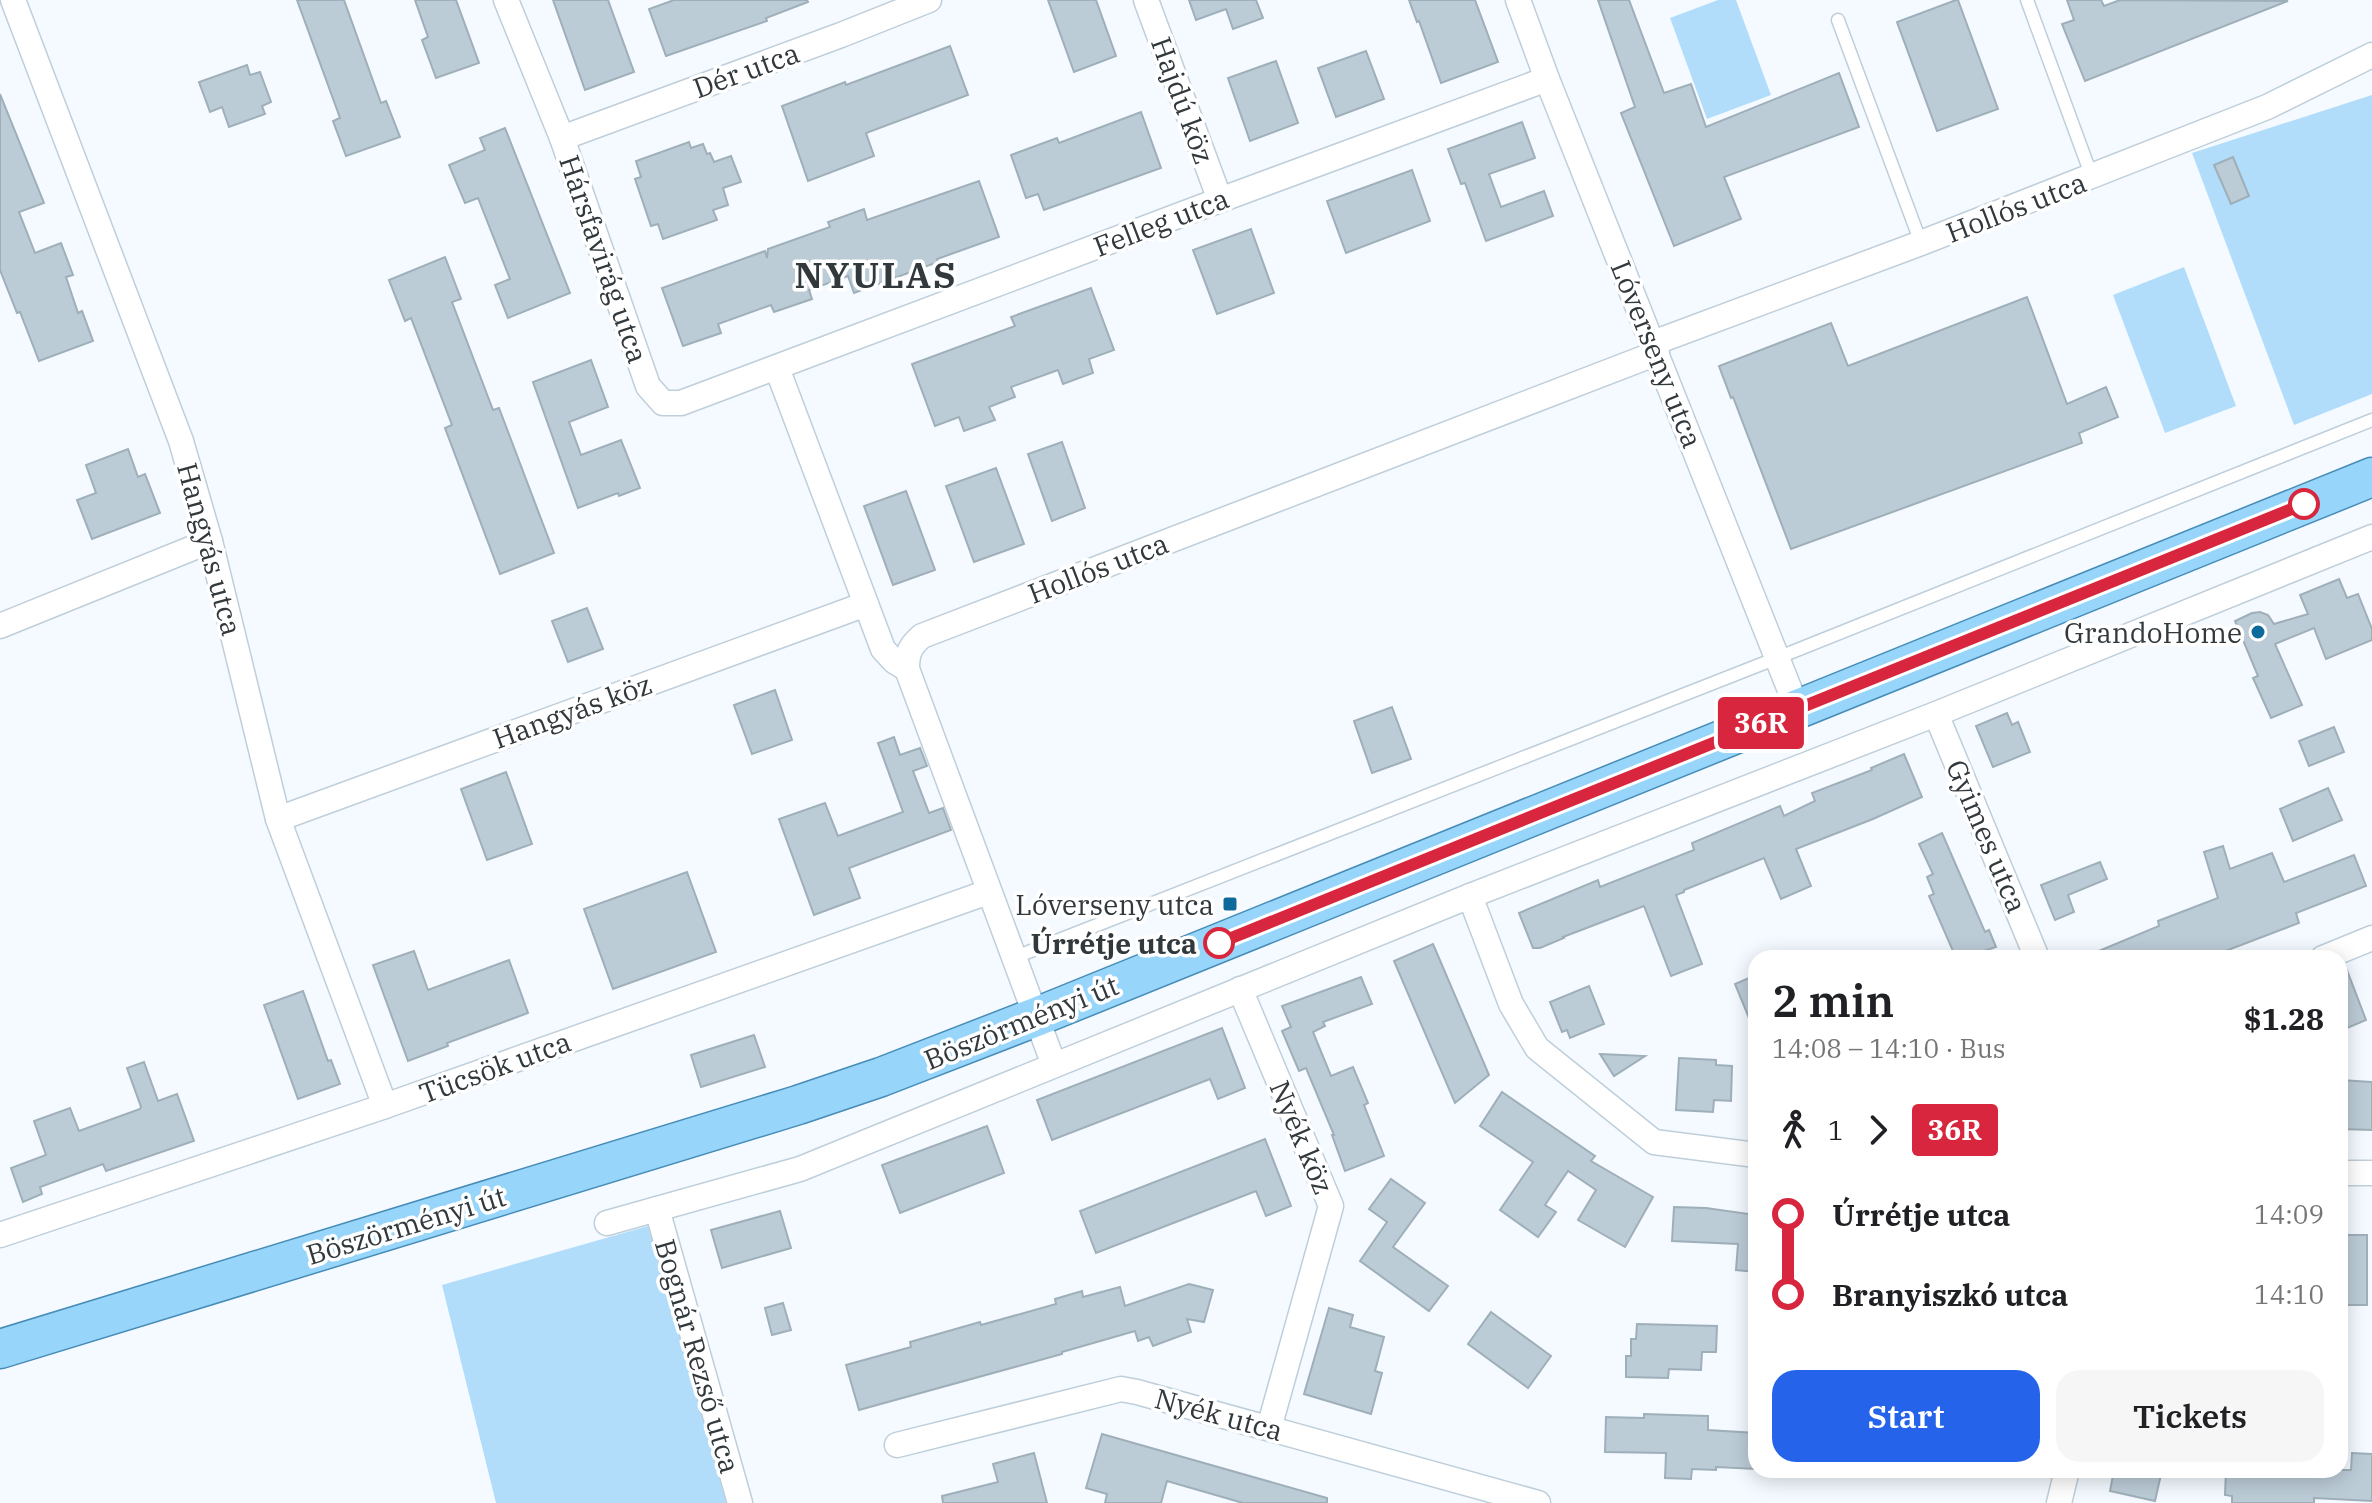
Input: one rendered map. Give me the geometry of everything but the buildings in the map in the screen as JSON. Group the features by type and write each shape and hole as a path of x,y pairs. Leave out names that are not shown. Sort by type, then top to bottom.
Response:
{"main road":[{"name":"Böszörményi út","path":"0,1349 881,1077 2372,477"}],"street":[{"name":"Hangyás utca","path":"13,0 181,441 210,541 278,819 385,1106"},
{"name":"Hársfavirág utca","path":"506,0 562,138 648,386 663,403 681,403 777,368"},
{"name":"Dér utca","path":"562,138 929,0"},
{"name":"Hajdú köz","path":"1146,0 1220,200"},
{"name":"Lóverseny utca","path":"1518,0 1797,708"},
{"name":"Hollós utca","path":"907,669 909,649 922,636 2267,107 2372,55"},
{"name":"Felleg utca","path":"777,368 1547,79"},
{"path":"777,368 883,649 907,669 1054,1065"},
{"path":"607,1223 800,1169 1470,896 1936,714 2372,537"},
{"path":"0,626 210,541"},
{"name":"Hangyás köz","path":"278,819 866,604"},
{"name":"Gyimes utca","path":"1936,714 2034,950"},
{"name":"Tücsök utca","path":"0,1235 385,1106 988,892"},
{"path":"1470,896 1511,1004 1537,1048 1654,1142 1748,1154"},
{"path":"2343,950 2372,938"},
{"name":"Nyék köz","path":"1240,989 1331,1206 1269,1428"},
{"path":"2348,1173 2372,1173"},
{"name":"Bognár Rezső utca","path":"657,1209 740,1503"},
{"name":"Nyék utca","path":"897,1445 1121,1389 1538,1503"},
{"path":"2059,1503 2065,1478"}],"lane":[{"path":"2027,0 2092,177"},
{"path":"1838,20 1921,243"},
{"path":"1013,958 2372,420"}],"shaded area":[{"path":"1718,0 1736,0 1771,95 1707,119 1670,18"},
{"path":"2372,95 2372,394 2294,425 2192,153"},
{"path":"2184,267 2236,406 2165,433 2113,295"},
{"path":"648,1226 727,1503 496,1503 442,1285"}],"bus line":[{"name":"36R","path":"1219,943 2304,504"}],"place":[{"name":"GrandoHome","path":"2258,632"},
{"name":"Lóverseny utca","path":"1230,904"},
{"name":"Úrrétje utca","path":"1219,943"}],"district":[{"name":"NYULAS","path":"876,274"}]}
